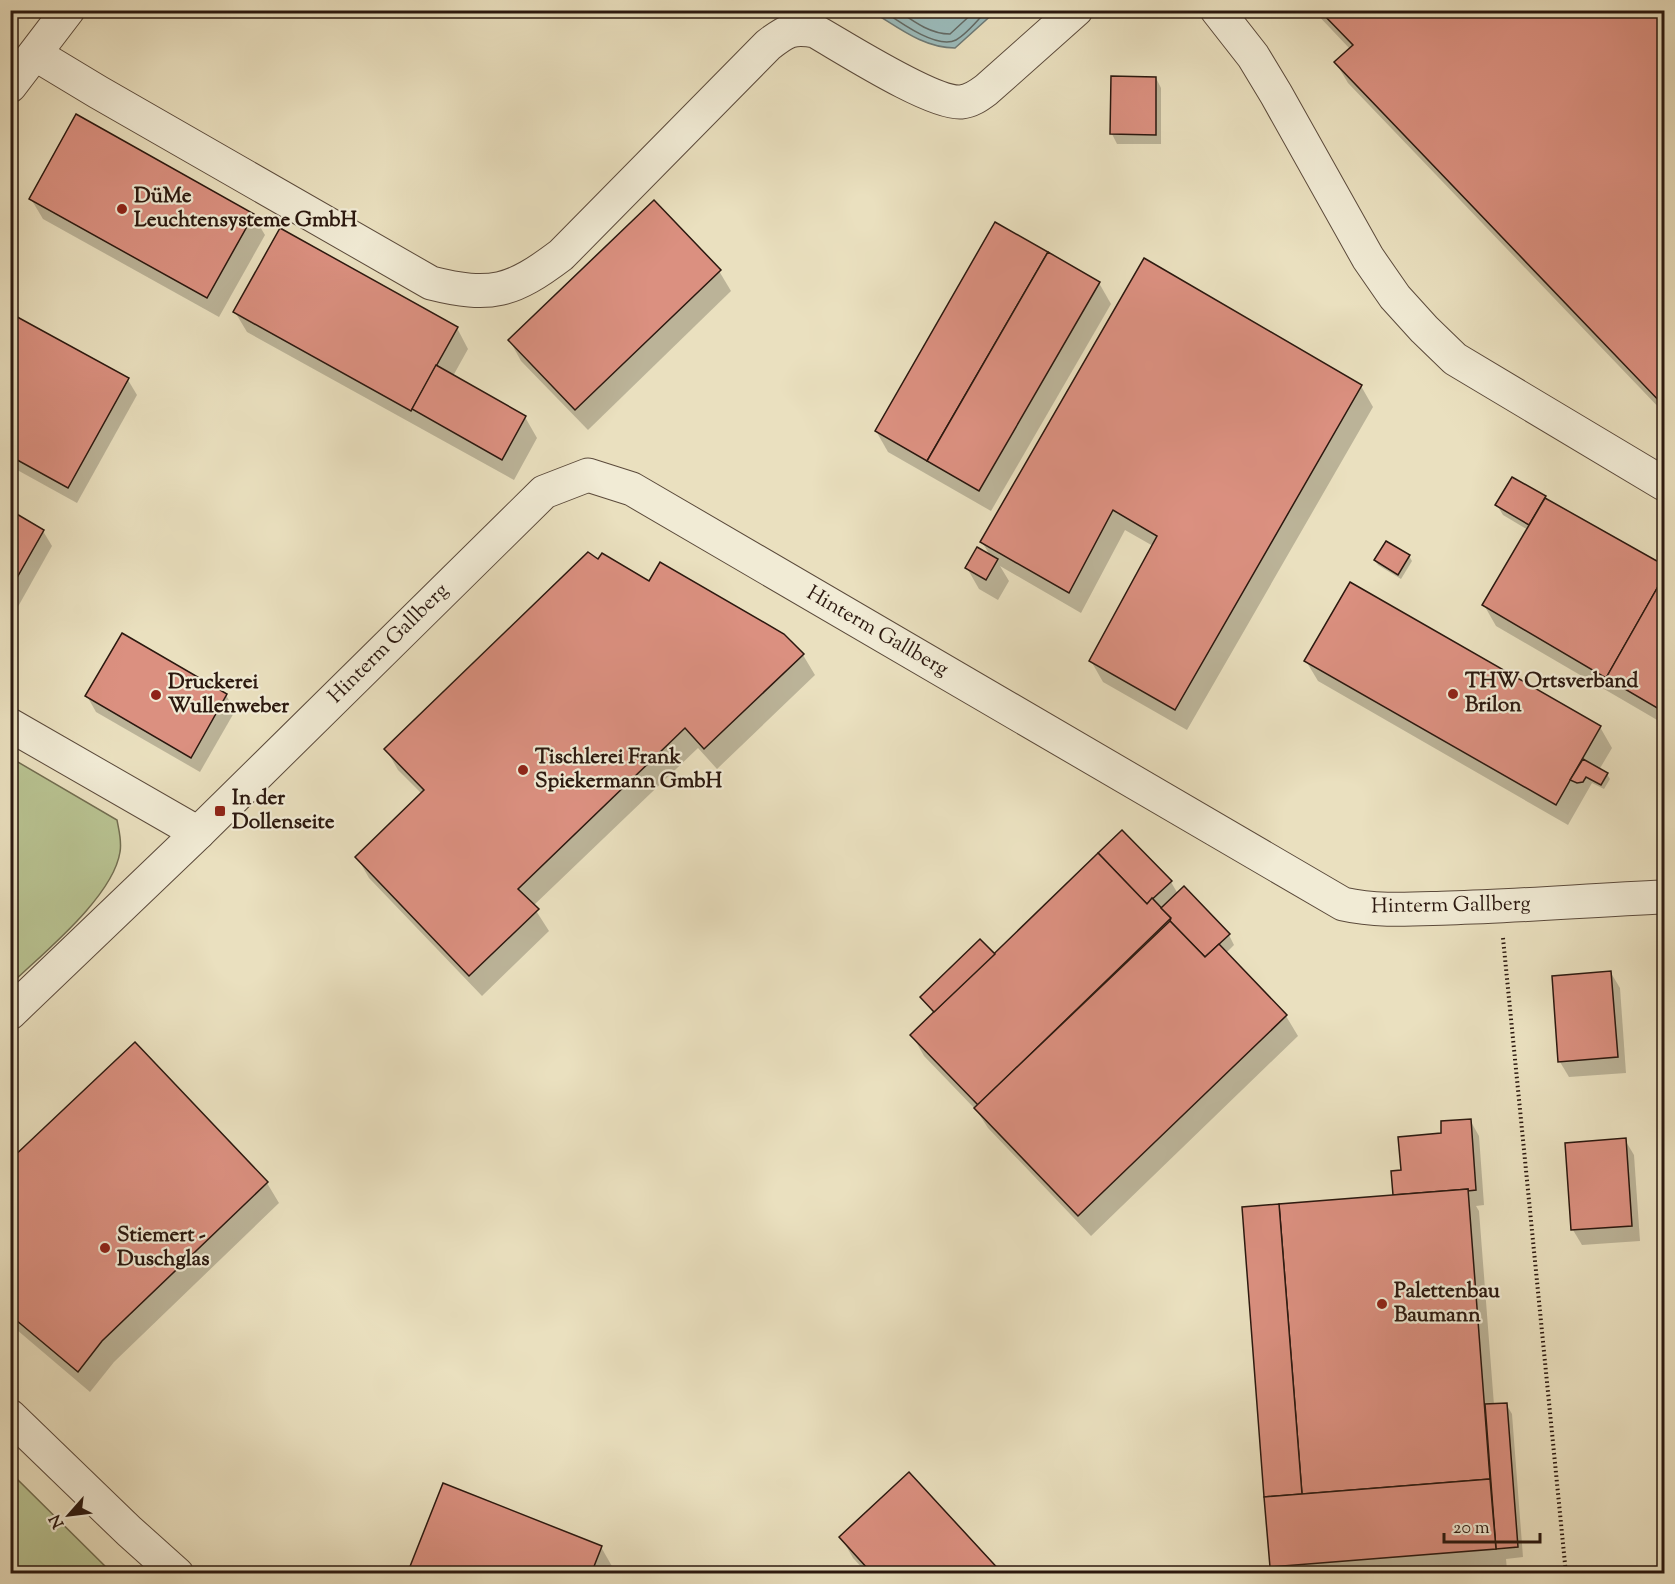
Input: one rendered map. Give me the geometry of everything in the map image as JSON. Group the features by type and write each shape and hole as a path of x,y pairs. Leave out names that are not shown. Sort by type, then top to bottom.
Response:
{"street":[{"path":"10,86 68,10"},
{"path":"35,54 431,283 458,290 481,292 524,282 561,255 768,45 785,32 800,28 815,31 925,93 960,102 974,99 986,90 1076,10"},
{"path":"1217,10 1253,56 1368,258 1395,297 1424,329 1455,359 1665,484"},
{"name":"Hinterm Gallberg","path":"198,833 544,492 588,476 632,489 1344,904 1388,910 1500,907 1665,897"},
{"path":"10,725 198,833 10,1013"},
{"path":"10,1416 129,1532 177,1574"}],"path":[{"path":"1500,907 1566,1574"}],"green space":[{"path":"11,758 117,820 121,844 115,869 91,905 11,984"},
{"path":"11,1472 13,1475 112,1573 11,1573"}],"water":[{"path":"871,11 996,11 955,48 921,41"}],"building":[{"path":"1319,10 1664,10 1664,406 1334,62 1353,45"},
{"path":"1111,76 1156,77 1156,135 1110,134"},
{"path":"76,114 254,214 207,298 29,199"},
{"path":"654,200 721,270 575,410 508,340"},
{"path":"995,222 1048,252 927,461 875,431"},
{"path":"280,228 458,327 411,411 233,312"},
{"path":"1048,252 1100,282 979,491 927,461"},
{"path":"1144,258 1362,385 1175,710 1089,661 1157,536 1113,510 1069,593 980,542"},
{"path":"10,313 129,378 68,488 10,456"},
{"path":"436,365 526,416 502,460 412,409"},
{"path":"1512,477 1546,496 1529,525 1495,505"},
{"path":"1545,498 1664,565 1664,576 1606,678 1482,605"},
{"path":"10,510 44,530 10,590"},
{"path":"1386,541 1410,555 1398,575 1374,560"},
{"path":"977,547 998,559 986,580 965,568"},
{"name":"Tischlerei Frank Spiekermann GmbH","path":"588,552 598,559 602,553 649,581 660,562 784,634 804,654 704,749 685,728 518,889 539,909 469,976 355,857 424,790 384,749"},
{"path":"1664,576 1664,712 1606,678"},
{"name":"THW Ortsverband Brilon","path":"1350,582 1601,726 1556,805 1304,661"},
{"name":"Druckerei Wullenweber","path":"122,633 227,694 191,758 85,696"},
{"path":"1583,759 1608,773 1601,785 1586,777 1583,782 1577,783 1570,780"},
{"path":"1122,830 1172,881 1147,904 1098,853"},
{"path":"1098,853 1147,904 1152,898 1171,918 978,1105 910,1035"},
{"path":"1184,886 1230,934 1205,957 1170,921 1171,918 1161,908"},
{"path":"1170,921 1205,957 1219,944 1287,1015 1078,1216 974,1108"},
{"path":"980,939 995,954 934,1012 920,997"},
{"path":"1611,971 1618,1057 1558,1062 1552,976"},
{"name":"Stiemert - Duschglas","path":"135,1042 268,1182 102,1341 78,1372 10,1315 10,1160"},
{"path":"1471,1119 1476,1190 1393,1195 1391,1171 1401,1170 1398,1137 1441,1133 1441,1121"},
{"path":"1626,1138 1632,1226 1571,1230 1565,1143"},
{"name":"Palettenbau Baumann","path":"1468,1189 1490,1479 1302,1494 1279,1204"},
{"path":"1279,1204 1302,1494 1264,1497 1242,1207"},
{"path":"1507,1403 1518,1547 1496,1549 1485,1404"},
{"path":"909,1472 1003,1574 863,1574 868,1569 839,1537"},
{"path":"1490,1479 1496,1549 1270,1567 1264,1497"},
{"path":"443,1483 602,1546 591,1574 407,1574"}],"place":[{"name":"DüMe Leuchtensysteme GmbH","path":"122,209"},
{"name":"THW Ortsverband Brilon","path":"1453,694"},
{"name":"Druckerei Wullenweber","path":"156,695"},
{"name":"Tischlerei Frank Spiekermann GmbH","path":"523,770"},
{"name":"In der Dollenseite","path":"220,811"},
{"name":"Stiemert - Duschglas","path":"105,1248"},
{"name":"Palettenbau Baumann","path":"1382,1304"}]}
